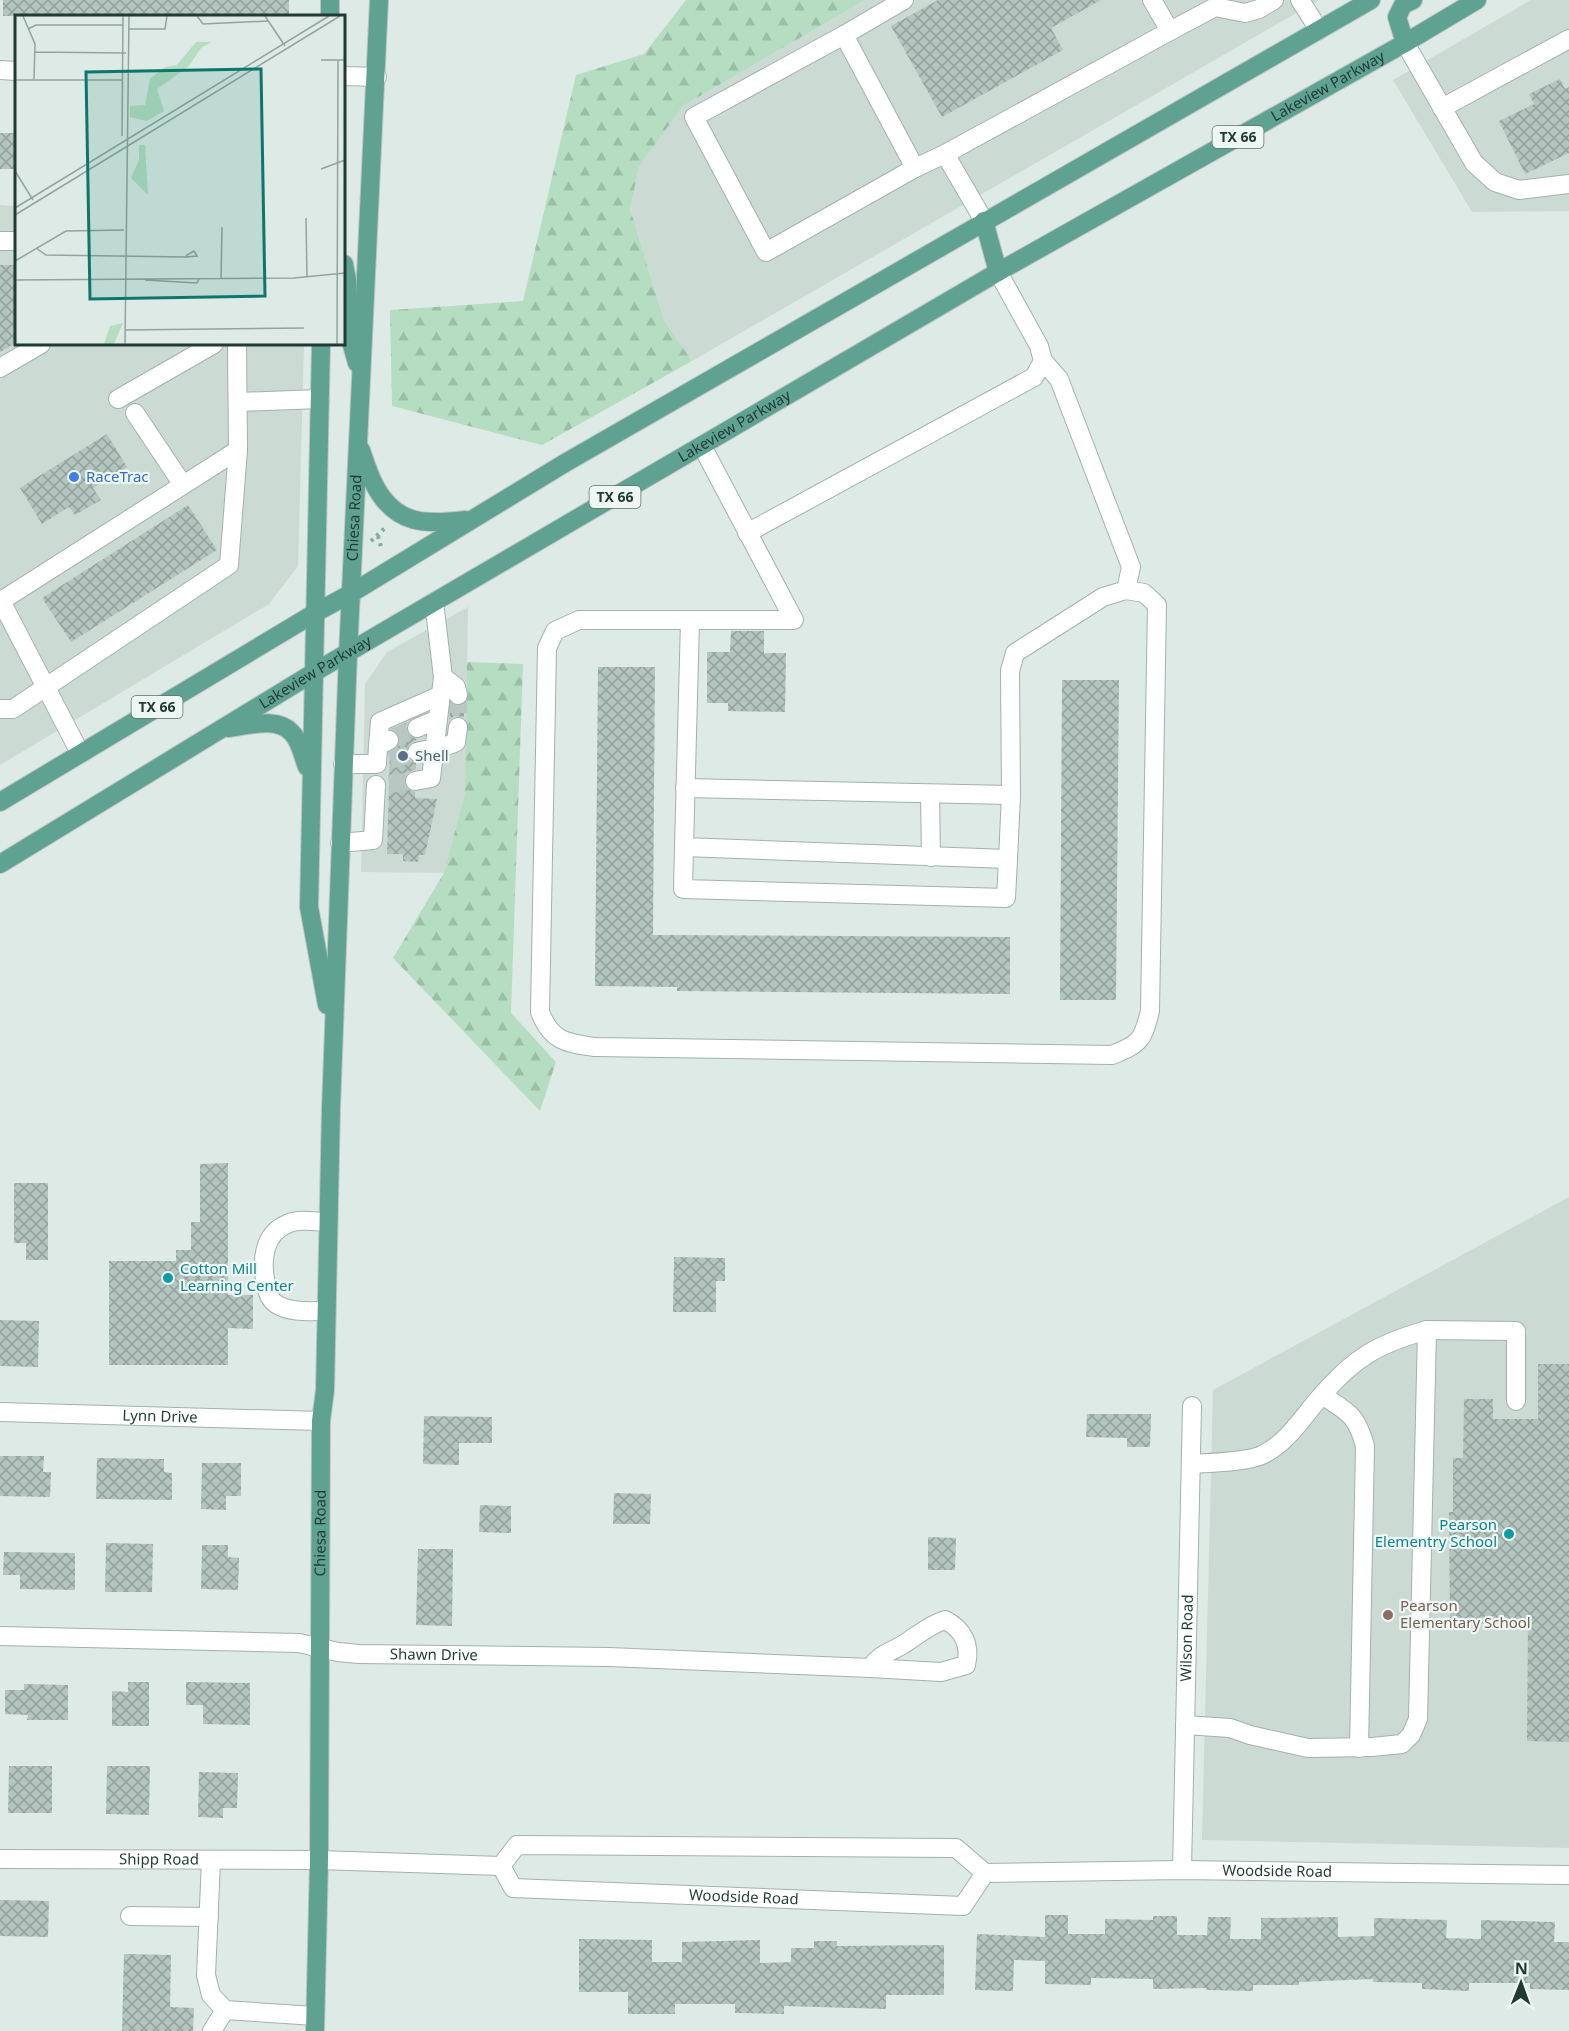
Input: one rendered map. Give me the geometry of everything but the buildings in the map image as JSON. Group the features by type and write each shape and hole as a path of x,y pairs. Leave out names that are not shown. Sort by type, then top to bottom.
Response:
{"main road":[{"name":"Chiesa Road","path":"315,2023 319,1860 321,1421 325,1390 333,1036 343,764 379,0"},
{"name":"TX 66","path":"0,802 315,613 351,594 565,463 1371,0"},
{"path":"1405,43 1397,17 1403,5 1413,0"},
{"name":"Lakeview Parkway","path":"0,864 313,673 998,272 1405,43 1477,0"},
{"path":"984,221 998,272"},
{"path":"345,269 348,331 362,382"},
{"name":"Chiesa Road","path":"321,345 309,907 333,1036"},
{"path":"359,444 375,486 388,504 408,519 438,524 473,519"},
{"path":"220,730 266,723 284,727 292,733 299,746 311,778"}],"street":[{"path":"904,0 694,117 766,252 915,168 945,154 1170,31 1212,3 1245,13 1259,9 1274,0"},
{"path":"1152,0 1170,31"},
{"path":"1300,0 1318,30"},
{"path":"844,35 915,168"},
{"path":"1442,108 1569,39"},
{"path":"1405,43 1474,164 1495,182 1519,190 1569,184"},
{"path":"345,76 377,77"},
{"path":"945,154 984,221"},
{"path":"998,272 1039,346 1043,361 1059,379 1131,567 1126,590"},
{"path":"0,368 39,345"},
{"path":"118,399 212,345"},
{"path":"0,709 13,709 229,565 237,450 237,345"},
{"path":"747,533 1034,377 1043,361"},
{"path":"237,402 320,399"},
{"path":"135,413 183,484"},
{"path":"690,621 683,889 1006,898 1011,795 1010,671 1015,653 1103,597 1126,590 1144,593 1156,605 1150,1011 1145,1031 1134,1046 1113,1055 595,1047 567,1043 546,1028 540,1012 547,648 555,631 579,620 794,620 702,446"},
{"path":"80,753 1,601 237,450"},
{"path":"416,781 431,778 438,719 447,689 434,602"},
{"path":"340,843 373,840 383,784 384,752 380,722 447,689"},
{"path":"417,728 438,719"},
{"path":"417,752 456,742 458,727"},
{"path":"343,764 384,752"},
{"path":"685,788 1011,795"},
{"path":"930,794 931,857"},
{"path":"684,847 1008,859"},
{"path":"326,1311 295,1310 282,1308 273,1303 267,1292 263,1261 267,1244 276,1231 288,1223 328,1222"},
{"path":"1185,1725 1230,1728 1250,1735 1308,1748 1359,1748 1402,1744 1411,1735 1418,1719 1426,1330"},
{"path":"1191,1464 1227,1462 1263,1455 1295,1429 1322,1395 1348,1368 1371,1350 1426,1330 1516,1331 1516,1401"},
{"path":"1322,1395 1349,1414 1359,1425 1365,1446 1359,1748"},
{"name":"Wilson Road","path":"1182,1870 1192,1406"},
{"name":"Lynn Drive","path":"0,1412 321,1421"},
{"name":"Shawn Drive","path":"0,1636 299,1643 358,1654 609,1657 941,1672 955,1670 966,1665 966,1641 955,1624 945,1620 932,1624 902,1645 883,1653 870,1668"},
{"path":"319,1860 501,1866 517,1845 956,1848 985,1873"},
{"name":"Shipp Road","path":"0,1859 319,1860"},
{"path":"211,1861 206,1975 211,1995 225,2010 315,2023"},
{"name":"Woodside Road","path":"501,1866 513,1888 963,1906 985,1873 1182,1870 1569,1875"},
{"path":"130,1916 209,1917"},
{"path":"212,2031 225,2010"}],"path":[{"path":"364,548 387,526"},
{"path":"378,535 381,547"}],"shaded area":[{"path":"865,0 1319,0 692,361 664,320 630,209 639,167 683,106"},
{"path":"1531,0 1569,0 1569,211 1472,212 1393,80"},
{"path":"0,205 15,206 15,345 304,345 298,566 269,604 0,765"},
{"path":"468,607 465,792 444,873 361,872 365,684 387,652"},
{"name":"Pearson Elementary School","path":"1569,1197 1569,1848 1202,1840 1213,1390"}],"green space":[{"path":"686,0 865,0 683,106 639,167 630,209 664,320 692,361 542,445 392,406 390,310 523,301 576,75 644,54"},
{"path":"467,662 523,664 511,1013 556,1062 540,1111 393,958 444,873 465,792"}],"tunnel":[{"path":"458,695 458,727"},
{"path":"391,739 417,728"},
{"path":"390,760 417,752"},
{"path":"389,784 415,781"}],"place":[{"name":"RaceTrac","path":"74,477"},
{"name":"Shell","path":"403,756"},
{"name":"Cotton Mill Learning Center","path":"168,1278"},
{"name":"Pearson Elementry School","path":"1509,1534"},
{"name":"Pearson Elementary School","path":"1388,1615"}]}
